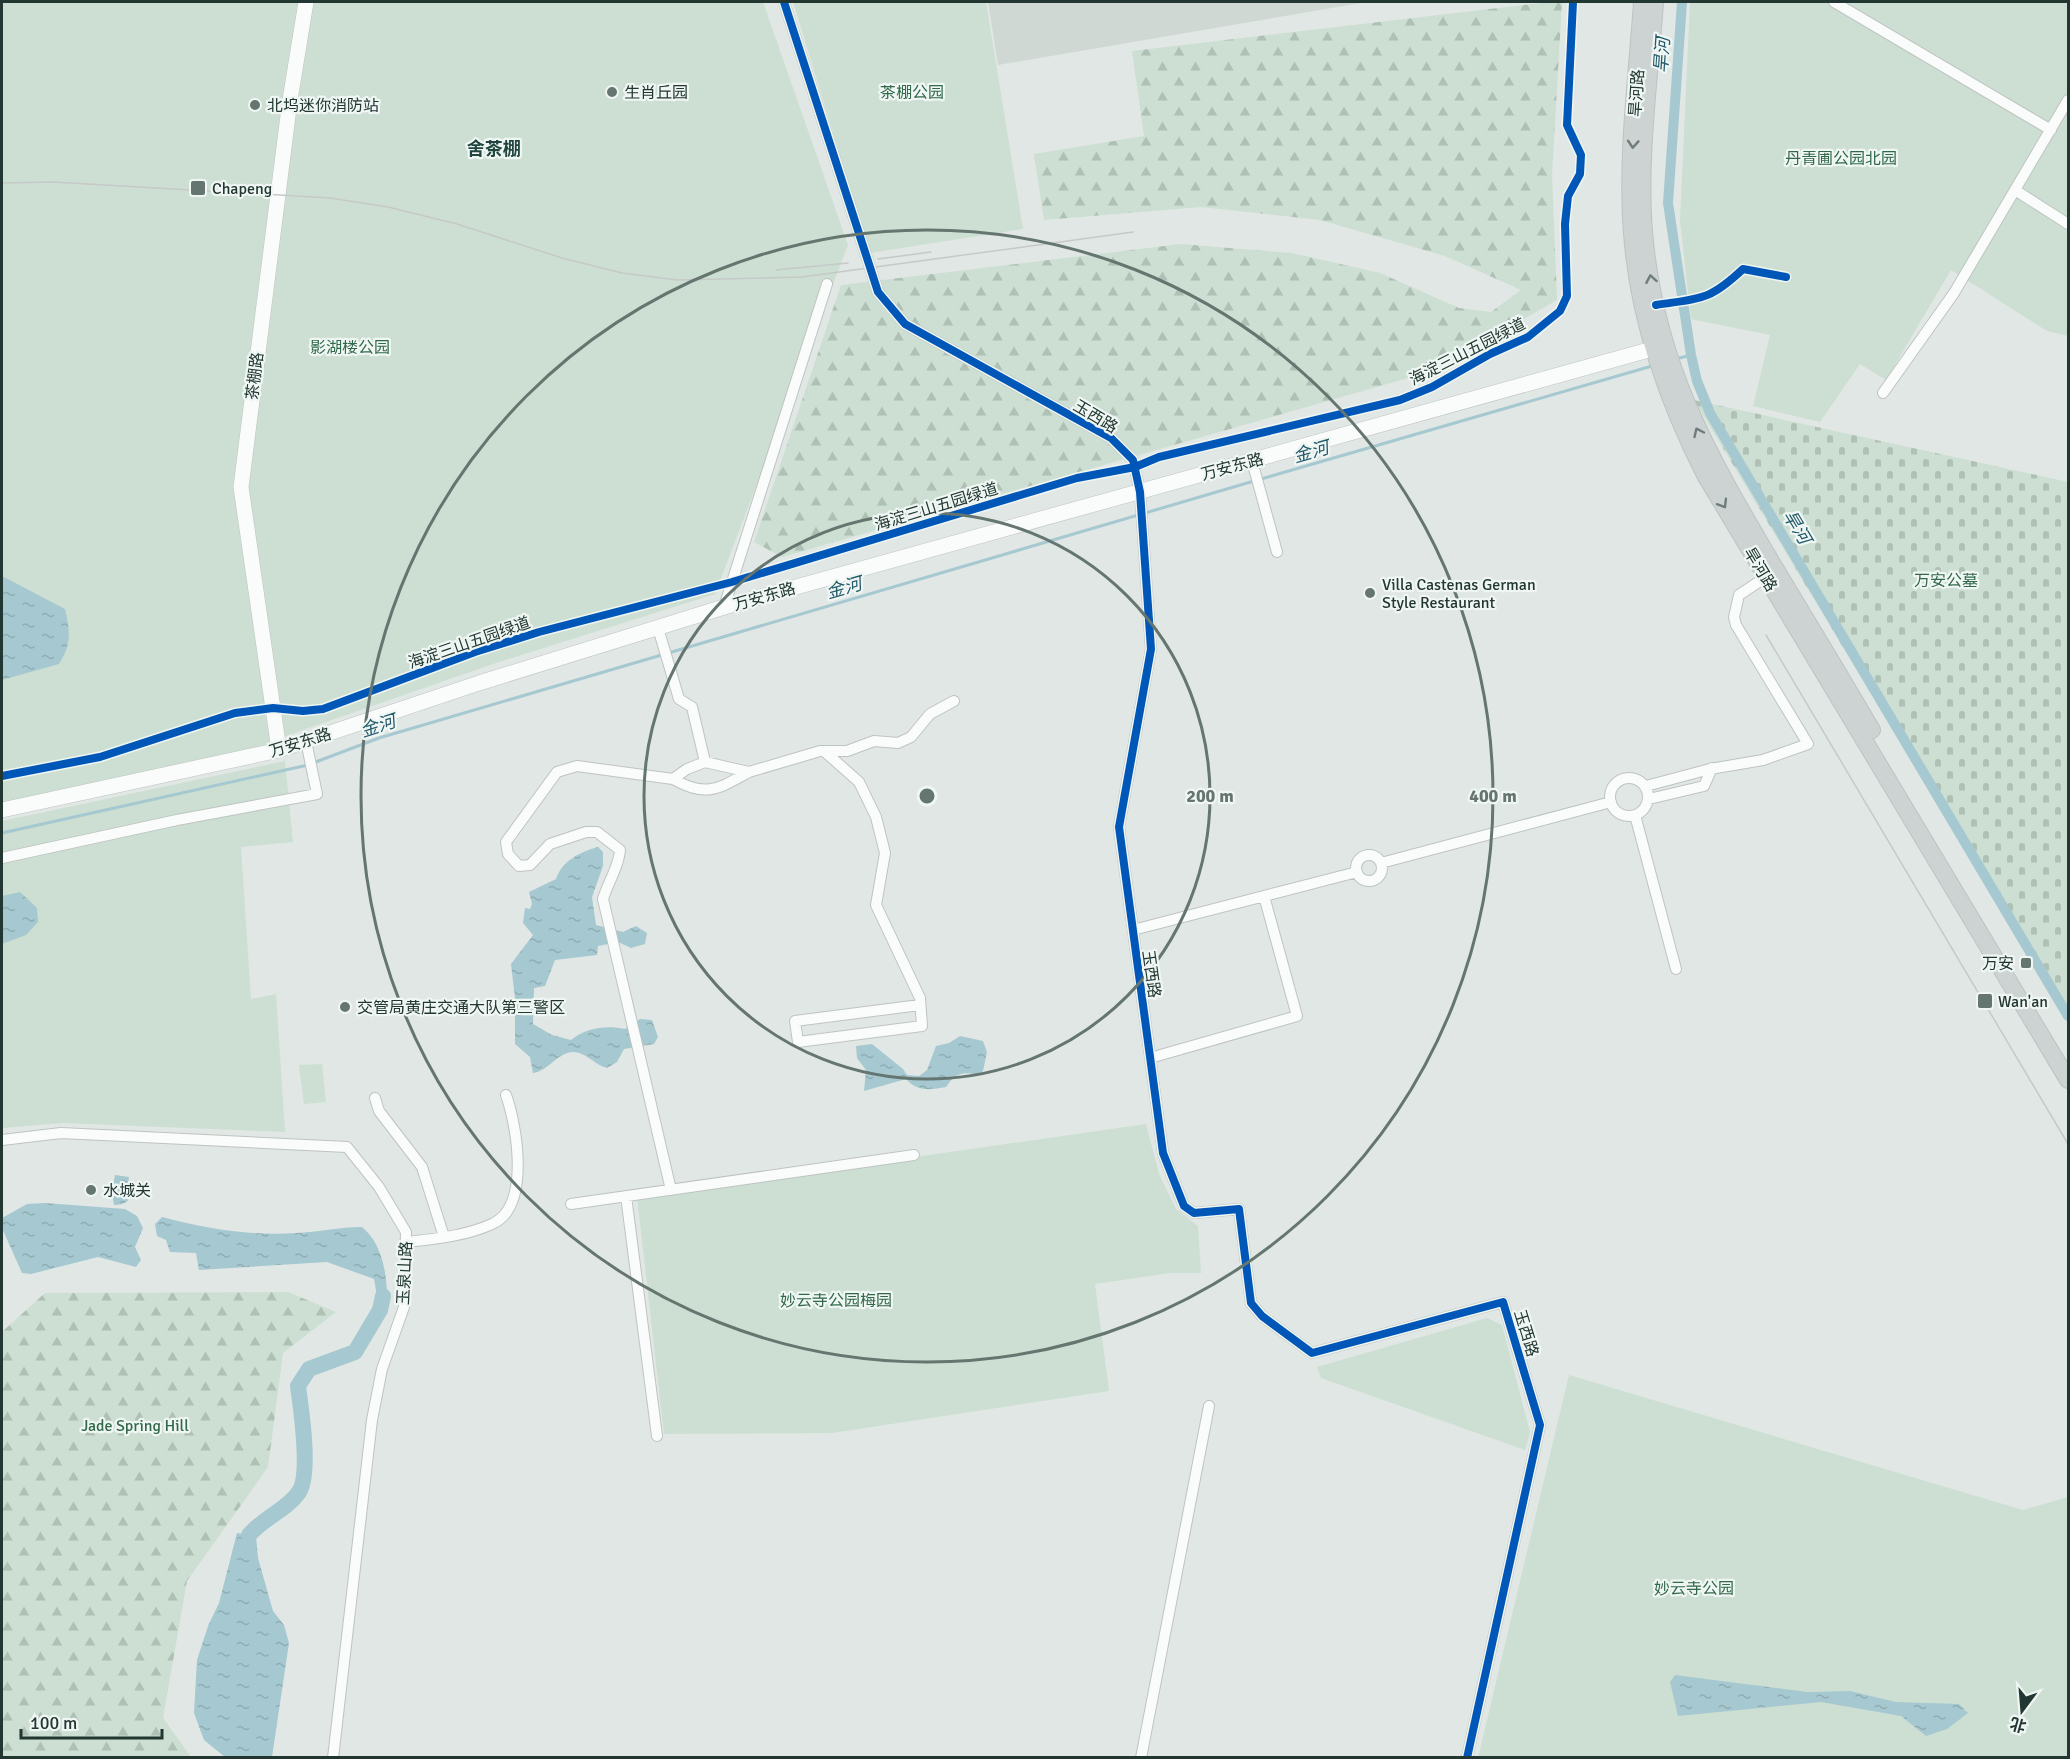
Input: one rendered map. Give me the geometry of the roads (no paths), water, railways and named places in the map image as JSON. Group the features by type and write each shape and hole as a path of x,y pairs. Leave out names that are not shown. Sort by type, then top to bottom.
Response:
{"main road":[{"name":"旱河路","path":"1642,2 1632,157 1632,232 1638,281 1687,439 1766,577 2068,1080"},
{"name":"旱河路","path":"1654,2 1645,157 1644,231 1664,360 1717,469 2068,1061"}],"street":[{"name":"茶棚路","path":"279,750 241,487 290,100 306,2"},
{"name":"玉西路","path":"784,2 878,292 905,324 1111,438 1133,460 1140,498 1151,649 1119,827 1163,1153 1184,1206 1194,1213 1239,1209 1251,1303 1262,1316 1312,1353 1503,1302 1540,1425 1467,1758"},
{"path":"1834,2 2051,130"},
{"path":"1883,393 1954,293 2068,100"},
{"path":"2014,190 2068,224"},
{"path":"724,607 827,284"},
{"name":"万安东路","path":"2,810 279,750 724,607 1140,498 1255,474 1664,360"},
{"path":"1255,474 1277,552"},
{"path":"1646,786 1712,768 1763,760 1808,744 1736,625 1734,617 1739,596 1766,577"},
{"path":"658,628 679,699 692,707 705,762"},
{"path":"671,1190 603,899 609,878 619,863 620,850 597,832 586,832 550,844 530,865 519,866 508,854 506,842 557,772 577,766 673,779 692,790 717,790 749,772 824,751 847,751 874,741 898,743 911,737 930,714 954,701"},
{"path":"2,858 177,820 317,794 306,741"},
{"path":"824,751 859,782 876,818 885,853 884,871 876,905 907,969 920,1005 922,1026 798,1042 795,1021 920,1005"},
{"path":"673,779 687,769 705,762 749,772"},
{"path":"1649,799 1704,786 1712,768"},
{"path":"1631,777 1646,786 1649,799 1643,811 1635,815 1618,813 1611,802 1611,790 1619,780 1631,777"},
{"path":"1381,863 1611,802"},
{"path":"1635,815 1676,969"},
{"path":"1365,856 1373,856 1381,863 1381,873 1375,879 1366,880 1357,872 1359,860 1365,856"},
{"path":"1133,930 1357,872"},
{"path":"1150,1058 1297,1016 1264,896"},
{"path":"406,1242 444,1237 494,1224 506,1209 514,1193 518,1176 518,1145 514,1118 506,1095"},
{"path":"375,1098 379,1111 422,1167 444,1237"},
{"name":"玉泉山路","path":"2,1140 61,1133 347,1147 384,1196 406,1232 404,1307 382,1369 372,1420 333,1758"},
{"path":"571,1204 914,1155"},
{"path":"626,1196 657,1436"},
{"path":"1142,1758 1209,1406"}],"water":[{"path":"2,576 65,609 69,637 59,664 2,680"},
{"path":"598,847 603,852 603,866 592,897 596,925 623,932 636,926 647,933 645,944 631,948 618,942 598,946 597,955 555,960 545,986 534,988 533,1024 552,1035 571,1040 596,1028 625,1029 640,1019 652,1020 658,1037 654,1044 624,1049 617,1062 607,1068 583,1054 574,1052 563,1055 539,1072 533,1073 530,1057 515,1044 515,998 511,964 533,935 523,923 525,908 530,909 532,904 529,892 556,879 572,858"},
{"path":"20,892 37,908 38,922 26,935 2,944 2,896"},
{"path":"960,1036 983,1041 987,1052 983,1071 978,1075 960,1074 946,1087 935,1089 920,1088 906,1079 864,1091 866,1070 857,1058 856,1046 872,1044 903,1069 907,1075 919,1076 927,1070 936,1046 949,1043"},
{"path":"115,1175 129,1177 128,1184 134,1192 126,1202 114,1205 112,1192"},
{"path":"45,1203 125,1209 137,1216 143,1228 135,1247 141,1260 136,1267 98,1257 31,1274 22,1273 2,1228 2,1218 27,1204"},
{"path":"162,1217 212,1228 262,1233 296,1233 362,1227 369,1233 382,1258 387,1296 377,1296 374,1279 327,1262 199,1270 196,1253 170,1252 166,1240 157,1236 155,1224"},
{"path":"237,1533 256,1536 258,1558 273,1611 284,1625 289,1643 272,1757 225,1757 204,1740 194,1713 197,1660 208,1626 219,1603"},
{"path":"1675,1675 1808,1692 1850,1691 1896,1702 1959,1704 1968,1713 1947,1729 1926,1736 1901,1716 1821,1702 1678,1716 1670,1682"}],"waterway":[{"name":"旱河","path":"1682,2 1668,203 1697,381 1710,413 2068,1016"},
{"name":"金河","path":"1676,359 1691,355"},
{"name":"金河","path":"1261,479 1652,366"},
{"name":"金河","path":"2,833 308,765 379,738 1254,481"},
{"path":"249,1535 294,1498 303,1483 305,1456 298,1386 309,1369 355,1352 380,1310 383,1296"}],"tram line":[{"path":"2,183 53,182 330,198 388,207 457,224 562,258 622,273 677,280 802,277 1133,232"},
{"path":"878,259 931,252"},
{"path":"776,270 848,263"},
{"path":"1766,635 2068,1144"}],"place":[{"name":"生肖丘园","path":"612,92"},
{"name":"北坞迷你消防站","path":"255,105"},
{"name":"Chapeng","path":"198,188"},
{"name":"Villa Castenas German Style Restaurant","path":"1370,593"},
{"name":"万安","path":"2026,963"},
{"name":"Wan'an","path":"1985,1001"},
{"name":"交管局黄庄交通大队第三警区","path":"345,1007"},
{"name":"水城关","path":"91,1190"}],"district":[{"name":"舍茶棚","path":"494,149"}],"park label":[{"name":"茶棚公园","path":"912,92"},
{"name":"丹青圃公园北园","path":"1841,158"},
{"name":"影湖楼公园","path":"350,347"},
{"name":"万安公墓","path":"1946,580"},
{"name":"妙云寺公园梅园","path":"836,1300"},
{"name":"Jade Spring Hill","path":"135,1425"},
{"name":"妙云寺公园","path":"1694,1588"}]}
